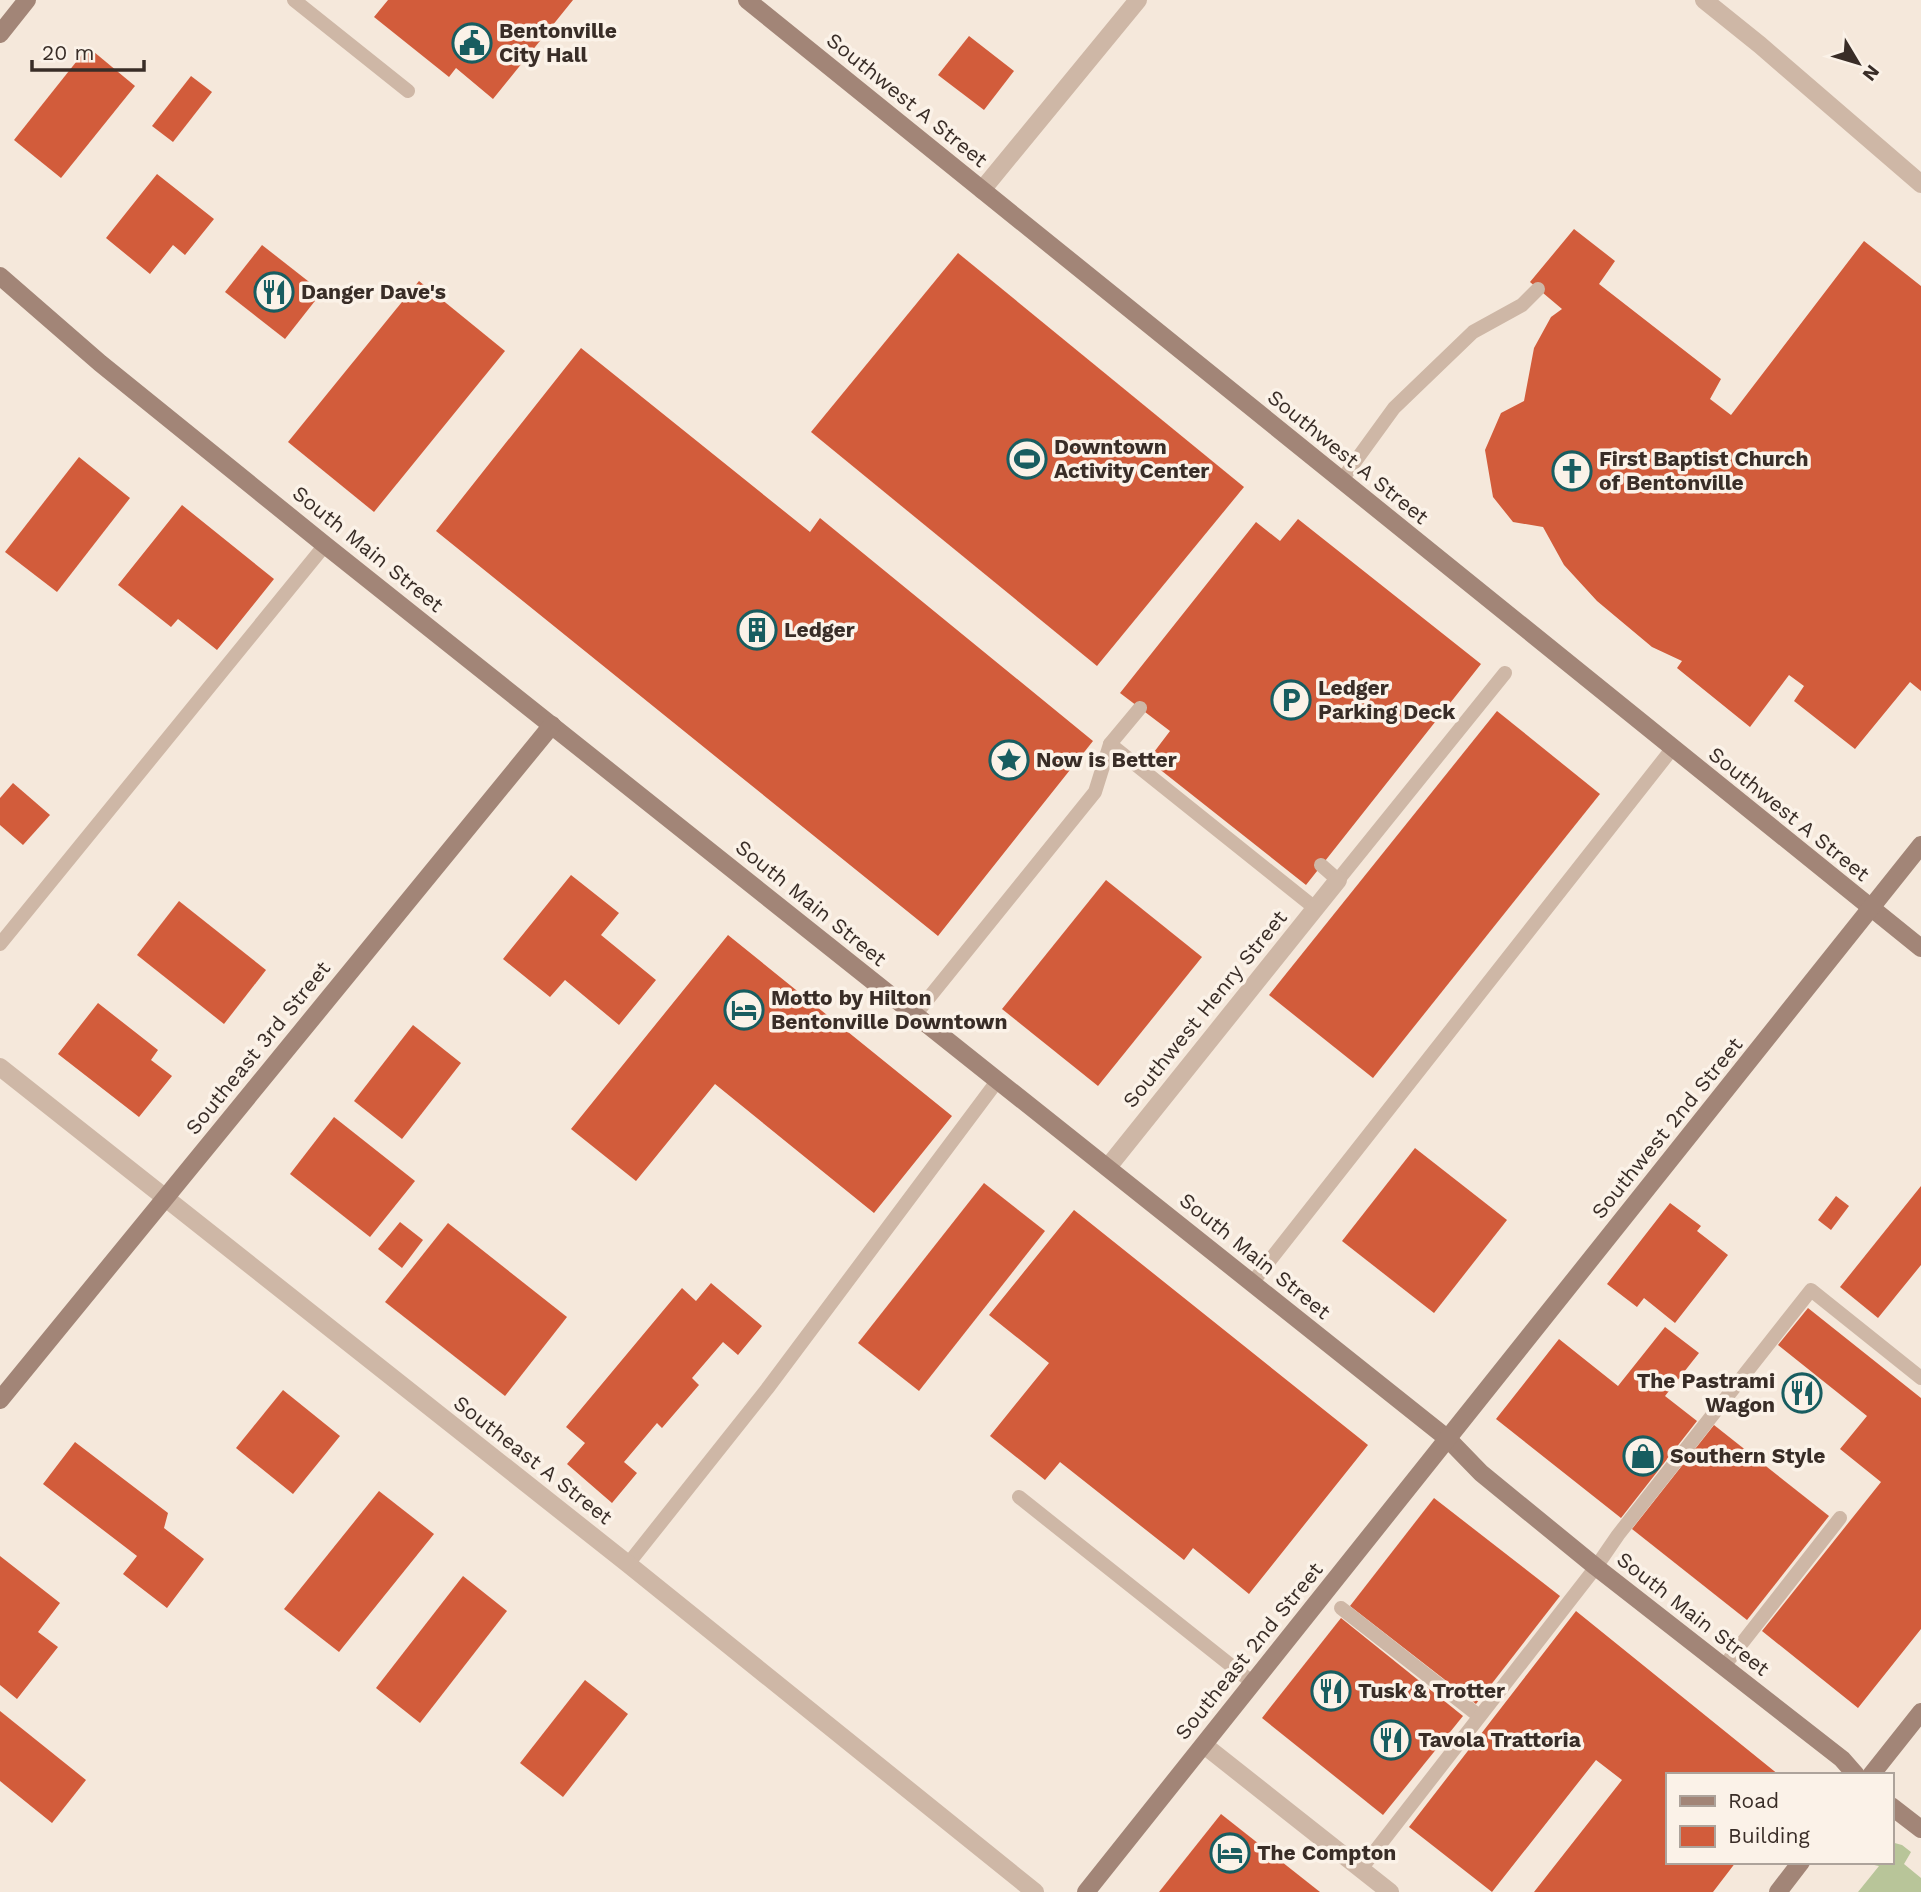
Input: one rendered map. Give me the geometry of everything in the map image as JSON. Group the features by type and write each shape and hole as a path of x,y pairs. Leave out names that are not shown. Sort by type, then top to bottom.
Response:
{"street":[{"path":"0,34 27,0"},
{"name":"Southwest A Street","path":"747,0 1921,948"},
{"path":"982,190 1138,0"},
{"path":"1704,0 1921,184"},
{"name":"South Main Street","path":"0,276 100,363 325,545 1448,1439 1481,1473 1596,1567 1842,1759 1854,1773"},
{"name":"Southeast 3rd Street","path":"0,1400 552,725"},
{"name":"Southwest 2nd Street","path":"1448,1439 1921,845"},
{"name":"Southwest Henry Street","path":"1108,1167 1338,880"},
{"name":"Southeast A Street","path":"0,1067 628,1564 1035,1892"},
{"name":"Southeast 2nd Street","path":"1086,1892 1448,1439"},
{"path":"1873,1773 1921,1712"},
{"path":"1203,1745 1390,1892"},
{"path":"1893,1808 1921,1829"},
{"path":"1778,1892 1799,1864"}],"lane":[{"path":"297,1 408,91"},
{"path":"1341,481 1394,408 1473,332 1522,305 1538,289"},
{"path":"0,944 325,545"},
{"path":"1321,865 1338,880 1505,673"},
{"path":"915,1014 1095,792 1110,744 1140,708"},
{"path":"1110,744 1315,908"},
{"path":"1252,1283 1672,749"},
{"path":"628,1564 767,1389 998,1080"},
{"path":"1361,1869 1596,1567 1623,1528 1811,1290 1921,1378"},
{"path":"1019,1497 1253,1683"},
{"path":"1724,1666 1840,1518"},
{"path":"1341,1608 1479,1716"}],"green space":[{"path":"1893,1843 1902,1845 1911,1852 1904,1864 1921,1878 1921,1892 1858,1892 1879,1866 1870,1864 1893,1864"}],"building":[{"name":"Bentonville City Hall","path":"388,0 573,0 493,99 456,68 449,77 374,17"},
{"path":"969,36 1014,71 984,110 938,75"},
{"path":"88,47 135,86 61,178 14,140"},
{"path":"191,76 212,92 173,142 152,126"},
{"path":"157,174 214,219 185,255 173,245 150,274 106,238"},
{"path":"1574,229 1615,261 1599,284 1721,379 1710,399 1731,415 1864,241 1921,286 1921,691 1910,682 1855,749 1794,701 1804,686 1789,675 1750,727 1677,668 1682,661 1652,647 1597,601 1564,565 1543,527 1513,522 1493,497 1485,450 1501,413 1524,401 1534,348 1551,317 1562,309 1530,282"},
{"name":"Danger Dave's","path":"262,245 322,292 285,339 225,292"},
{"name":"Downtown Activity Center","path":"958,253 1244,487 1097,666 811,432"},
{"path":"419,281 505,351 374,512 288,442"},
{"name":"Ledger","path":"581,348 810,532 820,518 1093,741 938,936 436,531"},
{"path":"79,457 130,498 57,592 5,552"},
{"path":"182,505 274,579 217,650 178,619 171,627 118,585"},
{"name":"Ledger Parking Deck","path":"1298,519 1481,664 1306,885 1148,760 1170,731 1120,693 1256,522 1280,541"},
{"path":"1497,711 1600,794 1373,1078 1269,995"},
{"path":"13,783 50,815 23,845 0,825 0,798"},
{"path":"571,875 619,913 601,935 656,980 619,1025 565,980 550,997 503,959"},
{"path":"1106,880 1202,957 1098,1086 1002,1009"},
{"path":"179,901 266,970 224,1024 137,955"},
{"name":"Motto by Hilton Bentonville Downtown","path":"728,935 952,1116 874,1213 715,1084 636,1181 571,1129"},
{"path":"98,1003 158,1050 151,1060 172,1076 139,1117 58,1054"},
{"path":"413,1025 461,1063 402,1139 354,1101"},
{"path":"334,1117 415,1181 370,1237 290,1174"},
{"path":"1415,1148 1507,1220 1434,1313 1342,1241"},
{"path":"984,1183 1045,1231 919,1391 858,1343"},
{"path":"1921,1186 1921,1265 1878,1318 1840,1287"},
{"path":"1836,1196 1849,1206 1831,1230 1818,1220"},
{"path":"1670,1203 1701,1226 1697,1231 1728,1255 1675,1323 1644,1298 1637,1307 1607,1284"},
{"path":"1074,1210 1368,1445 1249,1594 1193,1548 1184,1560 1060,1462 1045,1480 990,1436 1049,1363 989,1315"},
{"path":"400,1222 423,1240 402,1268 378,1249"},
{"path":"448,1223 567,1317 505,1396 385,1302"},
{"path":"711,1283 762,1326 738,1355 723,1342 692,1378 699,1385 662,1428 657,1423 624,1462 637,1473 612,1503 567,1464 585,1443 566,1427 682,1288 696,1301"},
{"path":"1808,1308 1921,1398 1921,1629 1858,1708 1762,1631 1881,1482 1840,1449 1867,1416 1778,1345"},
{"path":"1665,1327 1699,1353 1665,1396 1697,1421 1621,1518 1496,1419 1559,1339 1618,1386"},
{"path":"283,1390 340,1436 293,1494 236,1448"},
{"path":"1714,1425 1829,1516 1747,1620 1632,1529"},
{"path":"75,1442 168,1513 164,1528 204,1559 167,1608 123,1574 137,1556 43,1484"},
{"path":"379,1491 434,1534 339,1652 284,1609"},
{"path":"1434,1498 1560,1596 1476,1704 1350,1606"},
{"path":"0,1556 60,1603 38,1632 58,1647 17,1699 0,1685"},
{"path":"463,1576 507,1611 420,1723 376,1688"},
{"path":"1576,1611 1777,1773 1666,1773 1666,1864 1734,1864 1713,1892 1534,1892 1622,1780 1596,1760 1492,1892 1409,1827"},
{"path":"1341,1618 1463,1716 1383,1815 1262,1718"},
{"path":"585,1680 628,1714 563,1797 520,1763"},
{"path":"0,1711 86,1780 52,1823 0,1781"},
{"name":"The Compton","path":"1221,1814 1320,1892 1159,1892"}],"place":[{"name":"Bentonville City Hall","path":"472,43"},
{"name":"Danger Dave's","path":"274,292"},
{"name":"Downtown Activity Center","path":"1027,459"},
{"name":"First Baptist Church of Bentonville","path":"1572,471"},
{"name":"Ledger","path":"757,630"},
{"name":"Ledger Parking Deck","path":"1291,700"},
{"name":"Now is Better","path":"1009,760"},
{"name":"Motto by Hilton Bentonville Downtown","path":"744,1010"},
{"name":"The Pastrami Wagon","path":"1802,1393"},
{"name":"Southern Style","path":"1643,1456"},
{"name":"Tusk & Trotter","path":"1331,1691"},
{"name":"Tavola Trattoria","path":"1391,1740"},
{"name":"The Compton","path":"1230,1853"}]}
